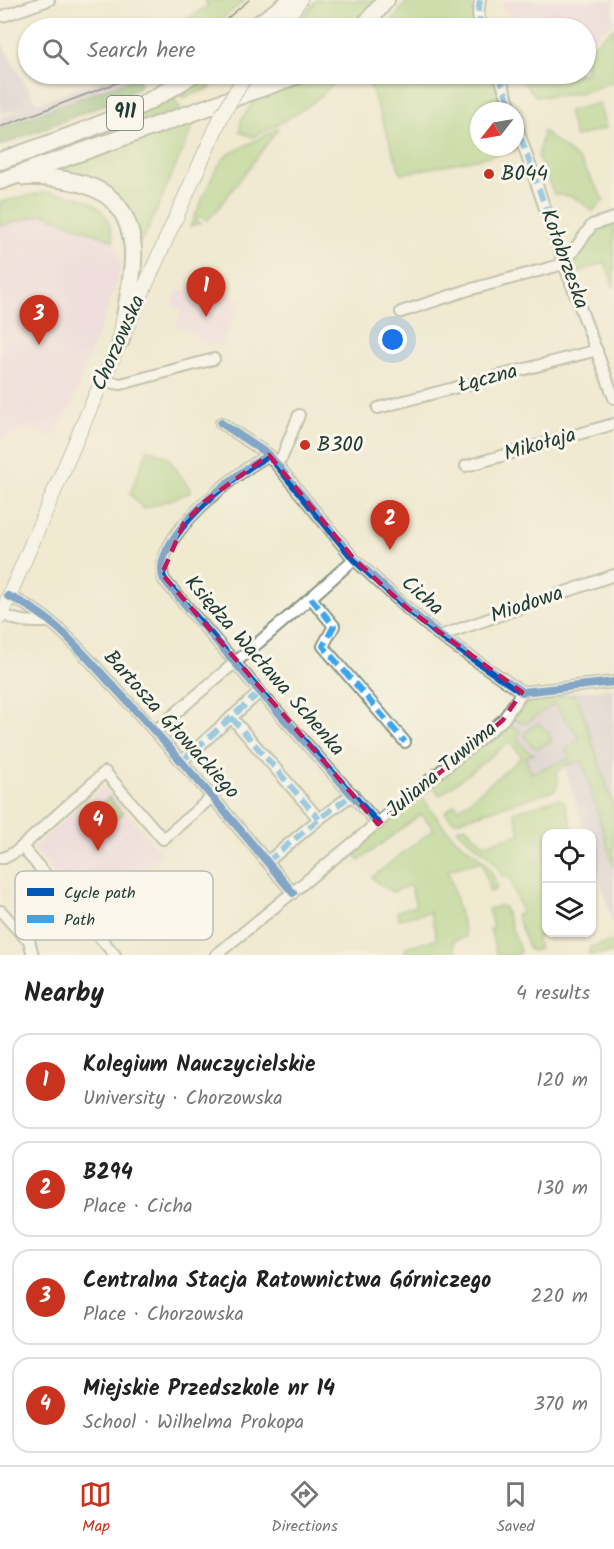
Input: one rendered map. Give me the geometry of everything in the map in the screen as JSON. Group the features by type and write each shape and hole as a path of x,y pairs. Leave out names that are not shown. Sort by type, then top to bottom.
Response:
{"main road":[{"path":"267,18 292,0"},
{"path":"287,18 300,0"},
{"path":"371,18 387,0"},
{"name":"911","path":"0,161 114,119 177,84"},
{"name":"Chorzowska","path":"1,615 222,115 241,84"},
{"name":"911","path":"3,180 273,84"},
{"path":"3,180 35,176 86,184 105,193 120,209 128,226 133,249 121,340"}],"street":[{"path":"3,16 49,0"},
{"path":"479,18 480,0"},
{"path":"503,84 509,102"},
{"name":"Kołobrzeska","path":"524,147 614,398"},
{"path":"401,312 468,290 564,264 592,225 614,218"},
{"name":"Łączna","path":"378,408 597,350"},
{"path":"103,381 121,384 214,359"},
{"name":"Księdza Wacława Schenka","path":"299,415 282,457 258,461 204,502 184,523 162,568 164,580 378,824"},
{"name":"Cicha","path":"222,423 273,459 354,559 408,609 440,636 522,692"},
{"name":"Mikołaja","path":"466,466 614,424"},
{"path":"155,731 354,559"},
{"name":"Miodowa","path":"440,636 614,575"},
{"name":"Bartosza Głowackiego","path":"8,596 29,606 59,628 182,760 293,893"},
{"path":"311,598 334,626 322,646 405,742"},
{"path":"1,615 22,621 50,622"},
{"path":"522,692 614,682"},
{"path":"182,760 260,692"},
{"name":"Juliana Tuwima","path":"216,955 503,720 522,692"},
{"path":"231,717 319,819"},
{"path":"0,858 13,854 22,847 105,772 163,839 212,797"},
{"path":"267,862 353,794"},
{"path":"22,847 43,871"},
{"path":"1,911 15,929"},
{"path":"23,940 33,955"},
{"path":"102,940 115,955"}],"highlighted area":[{"path":"269,455 354,559 408,609 522,692 503,720 378,824 162,574 184,523 204,502"}],"shaded area":[{"path":"507,0 614,0 614,22 596,36 596,18 510,18 500,5"},
{"path":"0,41 18,71 18,84 26,84 37,103 90,84 120,84 0,129 0,118 29,106 0,114"},
{"path":"44,214 114,241 122,263 71,406 54,437 27,428 0,440 0,226"},
{"path":"196,279 242,300 221,346 212,342 210,346 197,340 198,336 175,325 183,309 172,305 179,289 190,292"},
{"path":"614,688 614,926 596,866 596,829 584,829 565,767 528,777 524,758 506,721 518,697"},
{"path":"104,787 162,854 144,871 53,871 33,848"}],"green space":[{"path":"205,0 245,0 223,18 189,18 208,6"},
{"path":"316,0 378,0 362,18 302,18"},
{"path":"408,0 470,0 475,18 394,18"},
{"path":"614,28 614,81 576,93 557,96 536,96 525,84 596,84 596,42"},
{"path":"121,84 141,85 124,97 0,146 0,129"},
{"path":"209,84 211,88 182,98 179,93 173,96 181,110 0,174 0,168 186,86"},
{"path":"292,84 334,84 290,118 253,137 240,132 241,120 255,99"},
{"path":"370,84 495,84 501,102 470,102 470,156 491,156 401,174"},
{"path":"599,103 606,128 575,137 568,111"},
{"path":"196,119 148,230 139,244 131,216 54,170"},
{"path":"279,128 213,215 207,220 199,216 196,221 201,223 190,226 216,169 227,155"},
{"path":"543,131 581,162 604,200 593,211 574,197 554,194 538,158"},
{"path":"44,192 71,195 95,205 107,218 114,241 44,214 0,226 0,202"},
{"path":"614,224 614,288 605,262 574,274 566,253 594,229"},
{"path":"148,449 168,457 192,492 143,509 130,493"},
{"path":"577,695 614,808 614,867 582,761 566,765 557,772 558,785 555,790 457,821 452,820 445,812 455,804 459,809 522,757 510,742 440,795 431,784 508,725 520,730 518,739 527,751 535,754 525,757 531,773 569,759 566,749 580,738 554,704 525,724 512,719 526,705 540,698"},
{"path":"536,724 550,734 551,741 539,748 532,746 525,737 526,732"},
{"path":"419,793 447,830 480,857 490,869 497,888 490,892 482,861 448,870 466,937 453,941 456,955 407,955 405,947 437,939 430,912 399,919 397,911 416,906 410,885 392,892 372,877 434,829 421,814 360,860 350,849"},
{"path":"109,797 123,814 112,823 98,807"},
{"path":"556,799 564,801 573,829 542,829 542,936 536,937 539,949 533,951 529,949 516,915 522,913 509,876 503,877 493,860 458,831 458,828 465,826 484,844 520,834 514,812"},
{"path":"504,907 520,951 518,955 497,955 490,929 493,927 488,909"},
{"path":"614,941 614,953 589,955 590,947"}],"tram line":[{"path":"228,18 249,0"},
{"path":"0,127 114,84"}],"marked path":[{"path":"479,18 480,0"},
{"path":"503,84 509,102"},
{"path":"524,147 548,215"},
{"path":"311,598 334,626 323,646 405,742"},
{"path":"182,761 260,692"},
{"path":"231,717 319,819"},
{"path":"267,862 353,794"}],"cycle path":[{"path":"221,423 269,455 354,559 408,609 440,636 522,692 614,682"},
{"path":"269,455 218,491 182,527 169,546 162,564 164,580 378,824"},
{"path":"8,596 39,613 79,649 183,763 293,893"}],"place":[{"name":"B044","path":"489,174"},
{"name":"Kolegium Nauczycielskie","path":"206,317"},
{"name":"Centralna Stacja Ratownictwa Górniczego","path":"39,345"},
{"name":"B300","path":"305,445"},
{"name":"B294","path":"390,550"},
{"name":"Miejskie Przedszkole nr 14","path":"98,851"}]}
